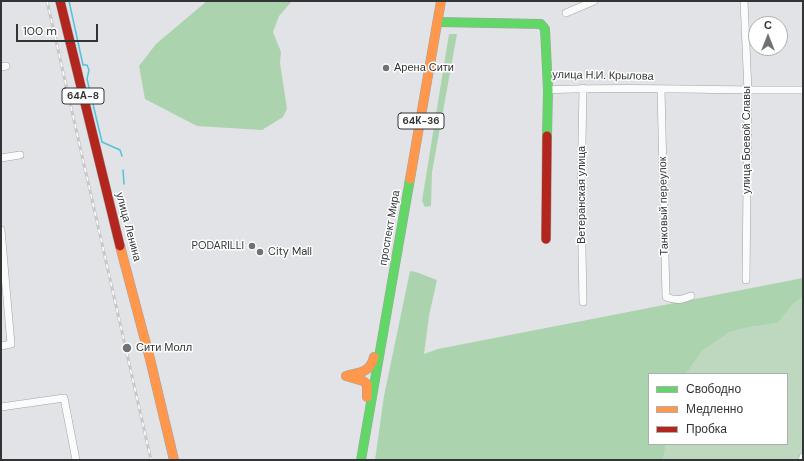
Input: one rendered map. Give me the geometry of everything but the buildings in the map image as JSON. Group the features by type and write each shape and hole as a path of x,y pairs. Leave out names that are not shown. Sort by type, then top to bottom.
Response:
{"main road":[{"name":"улица Ленина","path":"60,1 102,177 150,359 174,460"},
{"name":"проспект Мира","path":"361,460 441,1"},
{"name":"улица Н.И. Крылова","path":"438,22 541,24 545,28 548,90"},
{"path":"546,239 548,90"},
{"path":"345,376 369,369 374,360 376,348 383,331"},
{"path":"345,376 375,376"},
{"path":"345,376 363,381 367,384 368,393 365,408 367,421"}],"street":[{"path":"566,13 594,1"},
{"name":"улица Боевой Славы","path":"744,1 748,91 746,280"},
{"name":"улица Н.И. Крылова","path":"548,90 583,88 748,91 803,90"},
{"name":"Ветеранская улица","path":"583,88 581,198 583,302"},
{"name":"Танковый переулок","path":"661,89 666,297 675,301 691,296"},
{"path":"1,158 20,155"},
{"path":"1,230 11,344 1,346"},
{"path":"1,407 64,398 76,460"}],"green space":[{"path":"207,1 292,1 279,16 273,32 281,52 280,63 287,109 283,117 262,130 197,126 145,99 139,66 156,44"},
{"path":"449,34 457,34 432,172 431,206 425,207 422,201"},
{"path":"410,271 437,280 429,316 424,354 438,349 803,278 803,297 793,304 778,323 750,327 730,332 702,351 687,373 648,373 648,445 666,445 663,460 375,460 384,396"},
{"path":"803,297 803,460 663,460 666,445 788,445 788,373 687,373 702,351 730,332 750,327 778,323 793,304"}],"waterway":[{"path":"69,1 83,65 87,65 89,70 87,79 102,142 120,150 122,156"},
{"path":"123,170 124,184"}],"railway":[{"path":"47,1 151,460"}],"traffic: fast":[{"path":"438,22 541,24 545,29 548,90 547,136"},
{"path":"361,460 410,179"}],"traffic: slow":[{"path":"410,179 441,1"},
{"path":"120,246 150,359 174,460"},
{"path":"346,376 367,369 374,357"},
{"path":"346,376 363,381 367,384 367,397"}],"traffic: jam":[{"path":"60,1 120,246"},
{"path":"546,239 547,136"}],"place":[{"name":"Арена Сити","path":"386,68"},
{"name":"PODARILLI","path":"252,246"},
{"name":"City Mall","path":"260,252"},
{"name":"Сити Молл","path":"127,348"}]}
